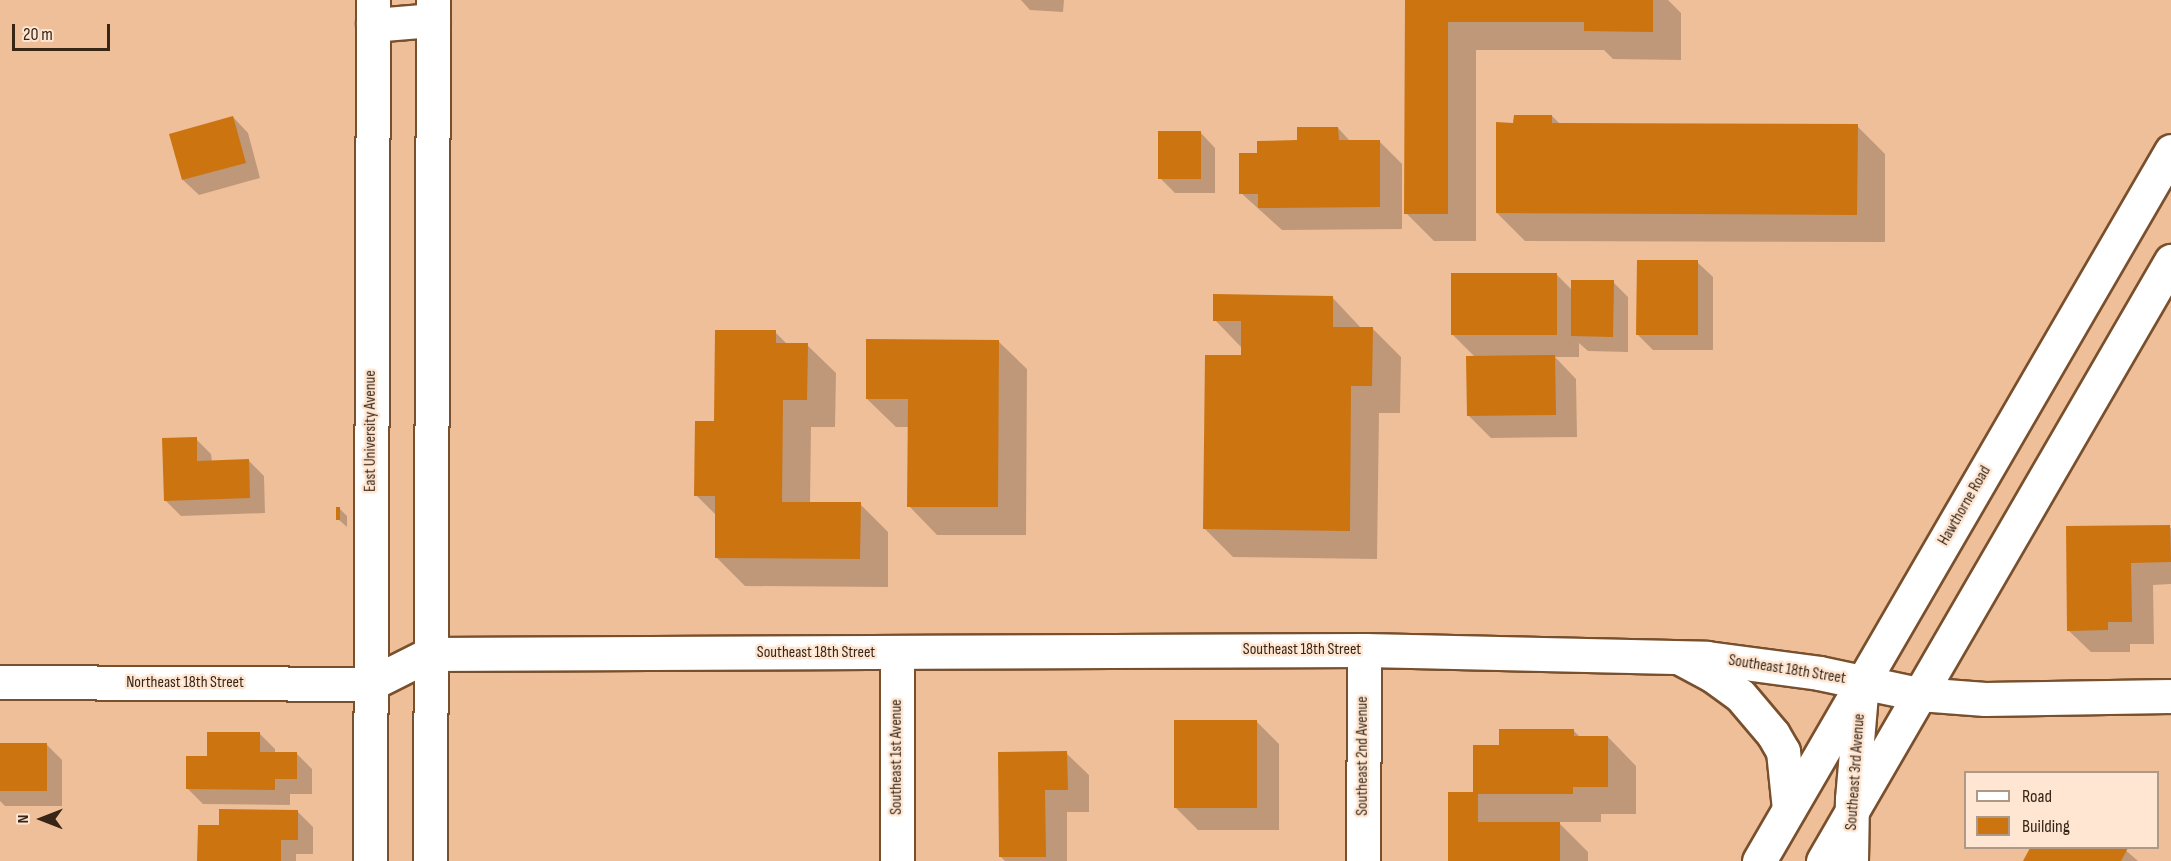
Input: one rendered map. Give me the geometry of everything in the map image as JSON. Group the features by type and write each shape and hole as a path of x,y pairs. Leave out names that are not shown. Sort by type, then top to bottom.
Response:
{"main road":[{"path":"373,13 433,10 430,861"},
{"name":"East University Avenue","path":"370,861 373,13"},
{"name":"Hawthorne Road","path":"1759,861 2171,151"},
{"path":"1823,861 2171,261"},
{"name":"Southeast 18th Street","path":"430,654 1364,650 1735,660 1919,694 1985,699 2171,696"},
{"name":"Southeast 2nd Avenue","path":"1363,861 1364,650"},
{"name":"Southeast 1st Avenue","path":"897,653 897,861"},
{"path":"370,684 430,654"},
{"path":"1680,658 1712,675 1740,695 1773,734 1783,752 1789,809"},
{"name":"Northeast 18th Street","path":"0,682 370,684"},
{"name":"Southeast 3rd Avenue","path":"1851,861 1851,813 1862,683"}],"building":[{"path":"1405,0 1653,0 1653,32 1584,31 1584,22 1448,22 1448,214 1404,214"},
{"path":"1514,115 1552,115 1552,123 1858,124 1857,215 1496,213 1496,122 1513,123"},
{"path":"233,116 246,163 182,180 169,134"},
{"path":"1297,127 1338,127 1339,140 1380,140 1380,207 1258,208 1258,194 1239,194 1239,153 1257,153 1257,141 1297,140"},
{"path":"1158,131 1201,131 1201,179 1158,179"},
{"path":"1637,260 1698,260 1698,335 1636,335"},
{"path":"1451,273 1557,273 1557,335 1451,335"},
{"path":"1571,280 1614,280 1613,337 1571,336"},
{"path":"1213,294 1333,296 1333,327 1373,327 1372,386 1351,386 1350,531 1203,529 1205,355 1241,355 1241,321 1213,321"},
{"path":"715,330 776,330 776,343 808,343 807,400 783,400 782,502 861,502 860,559 715,558 715,496 694,496 695,421 714,421"},
{"path":"866,339 999,340 998,507 907,507 908,399 866,399"},
{"path":"1555,355 1556,415 1467,416 1466,356"},
{"path":"197,437 197,461 249,459 250,498 164,501 162,438"},
{"path":"336,507 340,507 340,520 336,520"},
{"path":"2170,525 2171,562 2131,563 2132,622 2108,622 2108,630 2067,631 2066,526"},
{"path":"1174,720 1257,720 1257,808 1174,808"},
{"path":"1499,729 1574,729 1574,736 1608,736 1608,787 1573,787 1573,794 1478,794 1478,822 1560,822 1560,861 1448,861 1448,792 1473,792 1473,745 1499,745"},
{"path":"207,732 260,732 260,752 297,752 297,779 275,779 275,790 186,789 186,756 207,756"},
{"path":"0,743 47,743 47,791 0,791"},
{"path":"1067,751 1068,790 1045,790 1046,857 999,857 998,752"},
{"path":"219,809 298,810 298,840 281,840 281,861 197,861 198,825 219,825"},
{"path":"2029,849 2127,849 2121,861 2023,861"}]}
